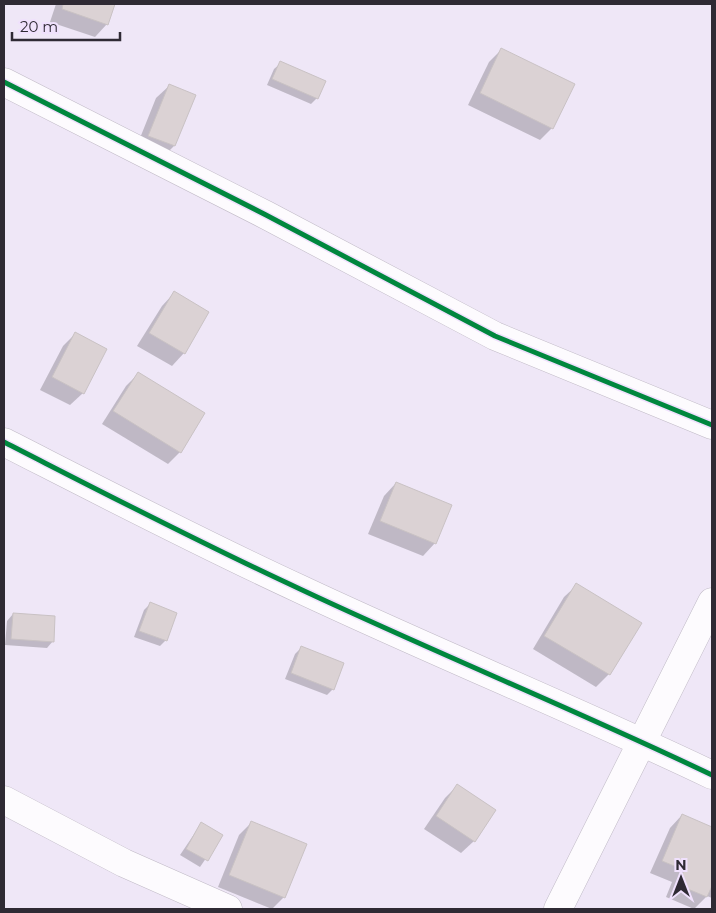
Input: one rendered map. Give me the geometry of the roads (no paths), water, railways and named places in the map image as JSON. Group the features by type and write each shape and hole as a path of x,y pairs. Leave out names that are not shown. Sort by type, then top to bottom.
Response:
{"street":[{"path":"4,82 266,215 495,336 712,425"},
{"path":"4,442 143,514 300,589 641,741 712,775"},
{"path":"558,909 712,602"},
{"path":"4,800 124,863 228,909"}]}
